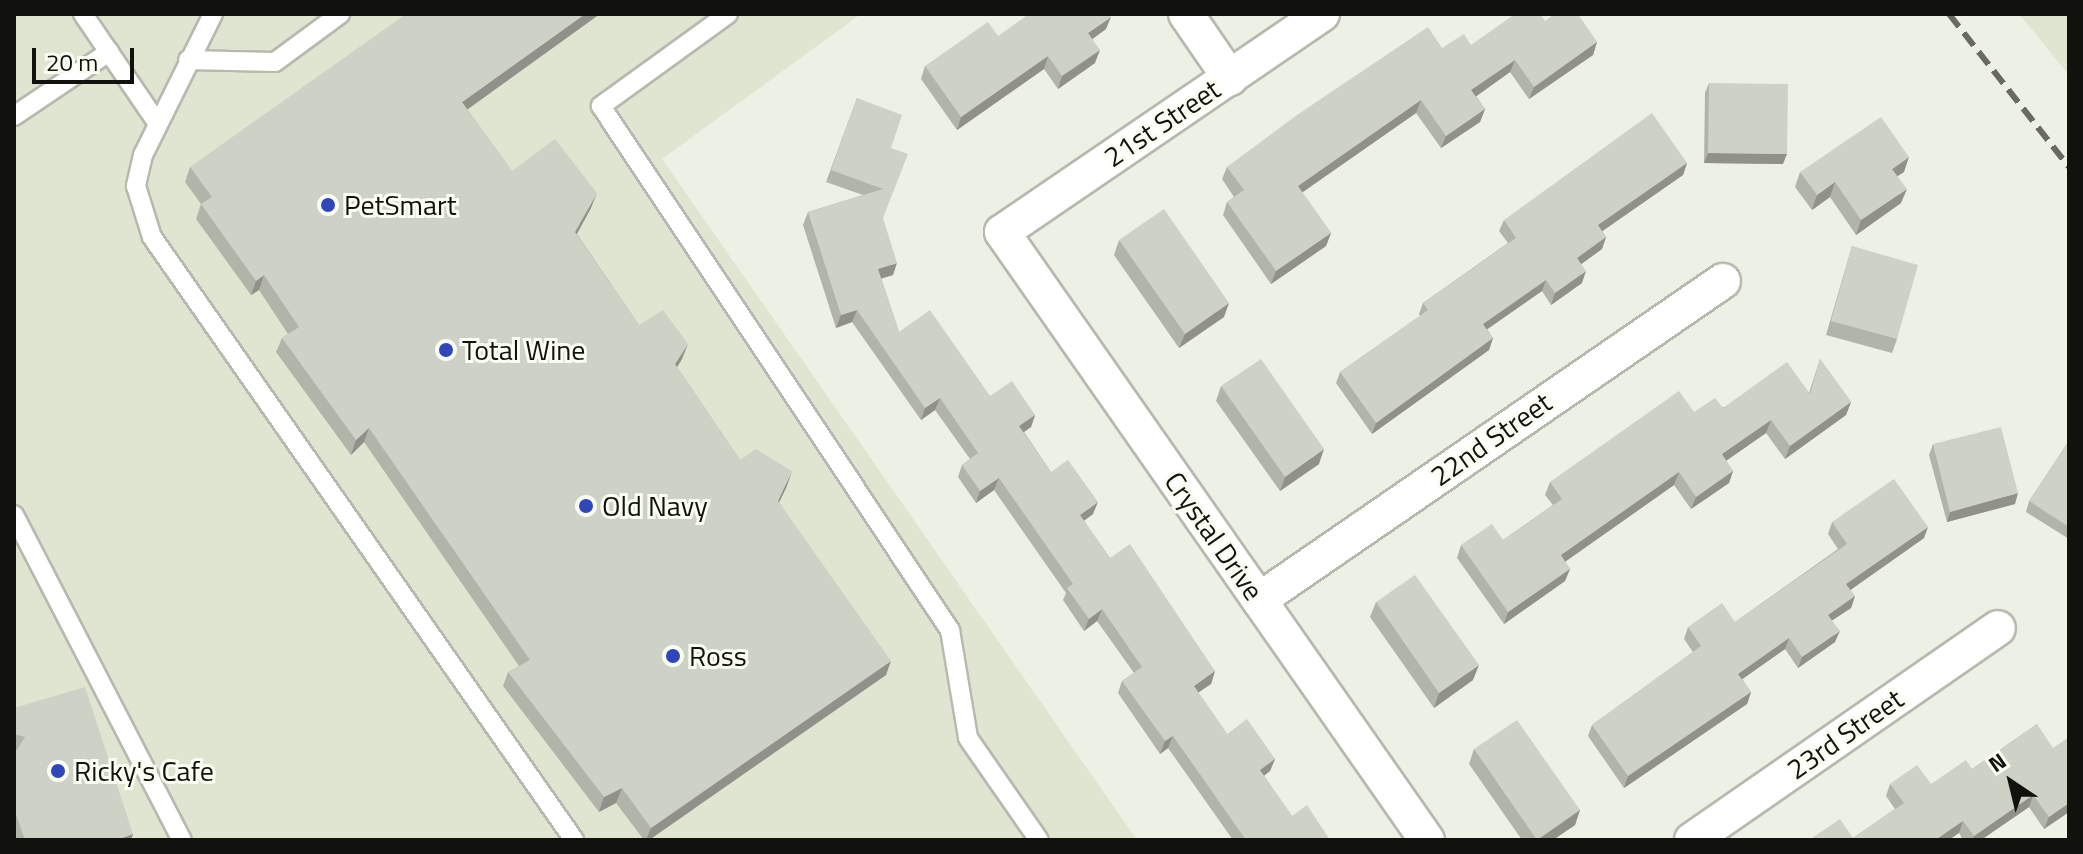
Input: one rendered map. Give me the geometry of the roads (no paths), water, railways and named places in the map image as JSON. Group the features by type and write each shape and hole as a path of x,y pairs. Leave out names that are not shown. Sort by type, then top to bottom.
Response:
{"street":[{"path":"1186,14 1230,78"},
{"name":"21st Street","path":"1002,232 1322,14"},
{"name":"Crystal Drive","path":"1002,232 1427,840"},
{"name":"22nd Street","path":"1259,600 1723,281"},
{"name":"23rd Street","path":"1692,840 1998,628"}],"lane":[{"path":"83,14 156,121"},
{"path":"213,14 156,121 136,186 152,237 574,840"},
{"path":"188,60 275,62 340,14"},
{"path":"728,14 601,106 950,630 968,738 1039,840"},
{"path":"14,116 109,52"},
{"path":"14,515 182,840"}],"railway":[{"path":"1949,14 2069,167"}],"place":[{"name":"PetSmart","path":"328,205"},
{"name":"Total Wine","path":"446,350"},
{"name":"Old Navy","path":"586,506"},
{"name":"Ross","path":"673,656"},
{"name":"Ricky's Cafe","path":"58,771"}]}
